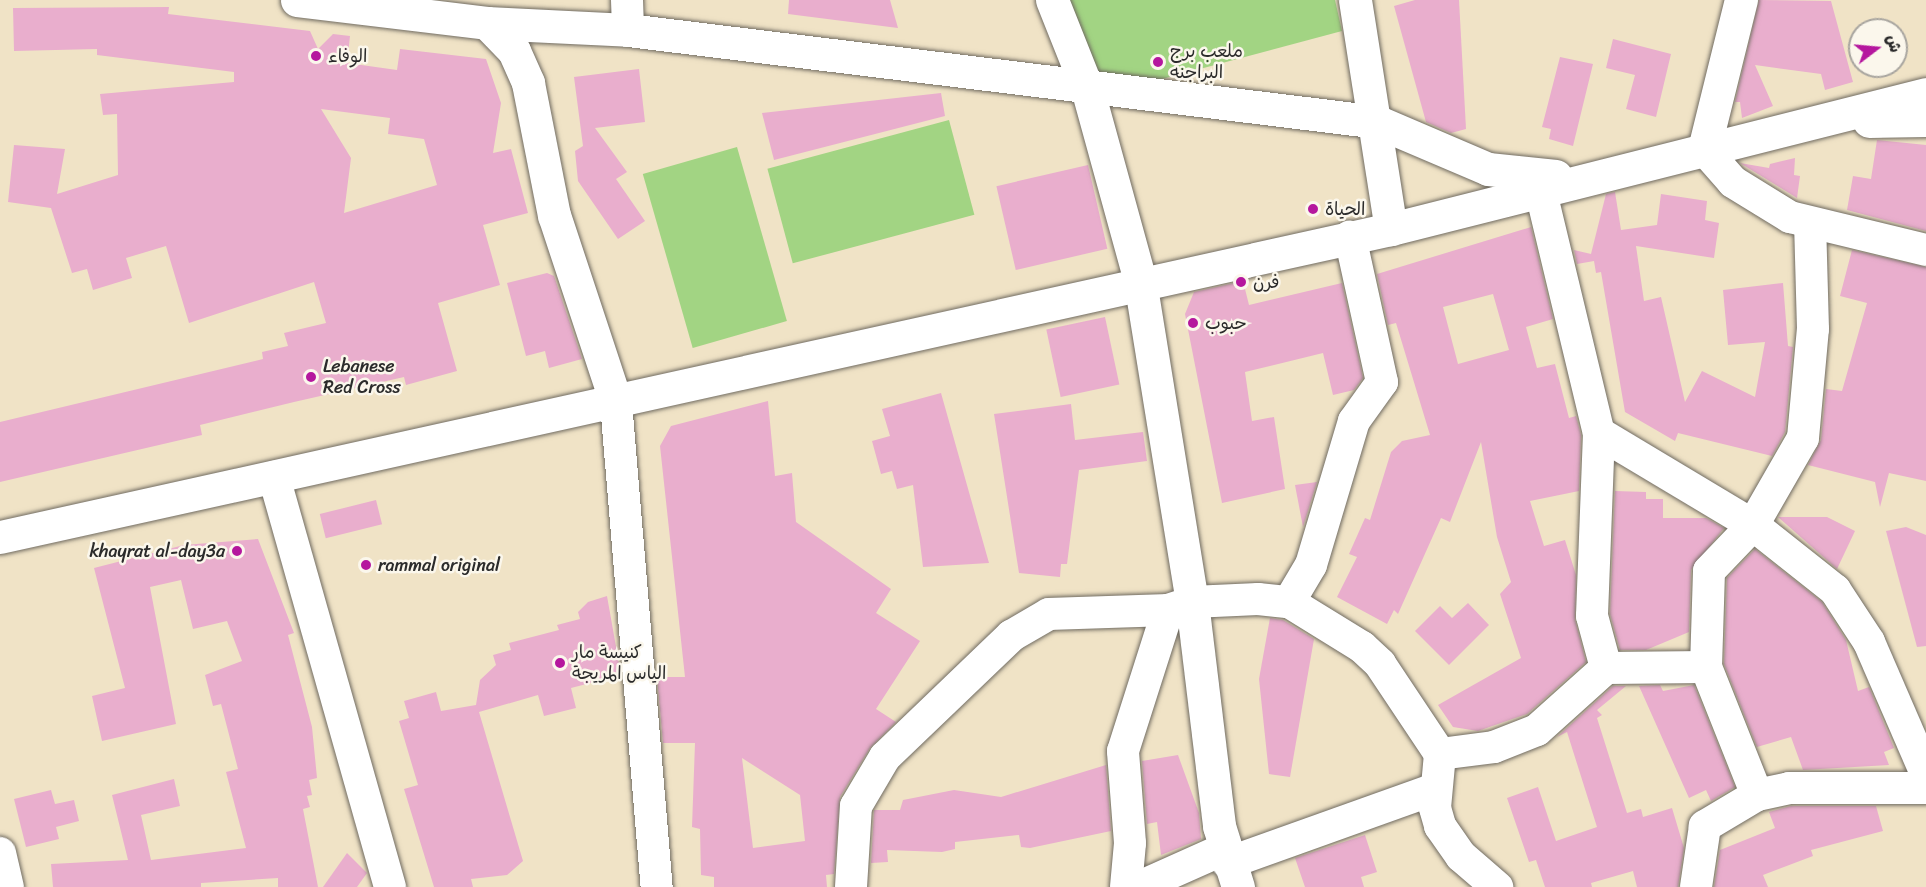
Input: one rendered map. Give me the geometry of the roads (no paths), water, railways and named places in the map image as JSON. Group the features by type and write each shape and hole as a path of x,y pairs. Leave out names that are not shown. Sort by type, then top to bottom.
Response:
{"street":[{"path":"297,0 487,23 627,15 1087,88 1378,122 1488,169 1592,177"},
{"path":"1052,0 1087,88 1140,281 1180,606 1230,866"},
{"path":"1355,0 1378,122 1392,229"},
{"path":"1704,148 1741,0"},
{"path":"487,23 514,51 528,83 554,215 616,403 657,887"},
{"path":"0,537 616,403 1140,281 1392,229 1540,188 1704,148 1810,126 1926,94"},
{"path":"1810,126 1926,120"},
{"path":"1704,148 1751,196 1810,224 1926,250"},
{"path":"1540,188 1599,434 1592,616 1606,668"},
{"path":"1757,795 1706,667 1709,571 1753,525 1776,492 1805,427 1813,329 1810,224"},
{"path":"1289,602 1311,565 1354,421 1382,382 1350,236"},
{"path":"1599,434 1753,525 1835,590 1854,615 1926,774"},
{"path":"274,477 390,887"},
{"path":"851,887 856,806 885,757 1011,636 1049,614 1289,602 1380,664 1440,754 1435,808 1449,844 1497,887"},
{"path":"1126,887 1130,843 1123,751 1180,606"},
{"path":"1440,754 1494,747 1537,730 1606,668 1706,667"},
{"path":"1696,887 1705,826 1757,795 1789,788 1926,788"},
{"path":"1139,887 1230,866 1435,789"},
{"path":"0,854 8,887"}],"place":[{"name":"الوفاء","path":"316,56"},
{"name":"ملعب برج البراجنه","path":"1158,62"},
{"name":"الحياة","path":"1313,209"},
{"name":"فرن","path":"1241,282"},
{"name":"حبوب","path":"1193,323"},
{"name":"Lebanese Red Cross","path":"311,377"},
{"name":"khayrat al-day3a","path":"237,551"},
{"name":"rammal original","path":"366,565"},
{"name":"كنيسة مار الياس المريجة","path":"560,663"}]}
